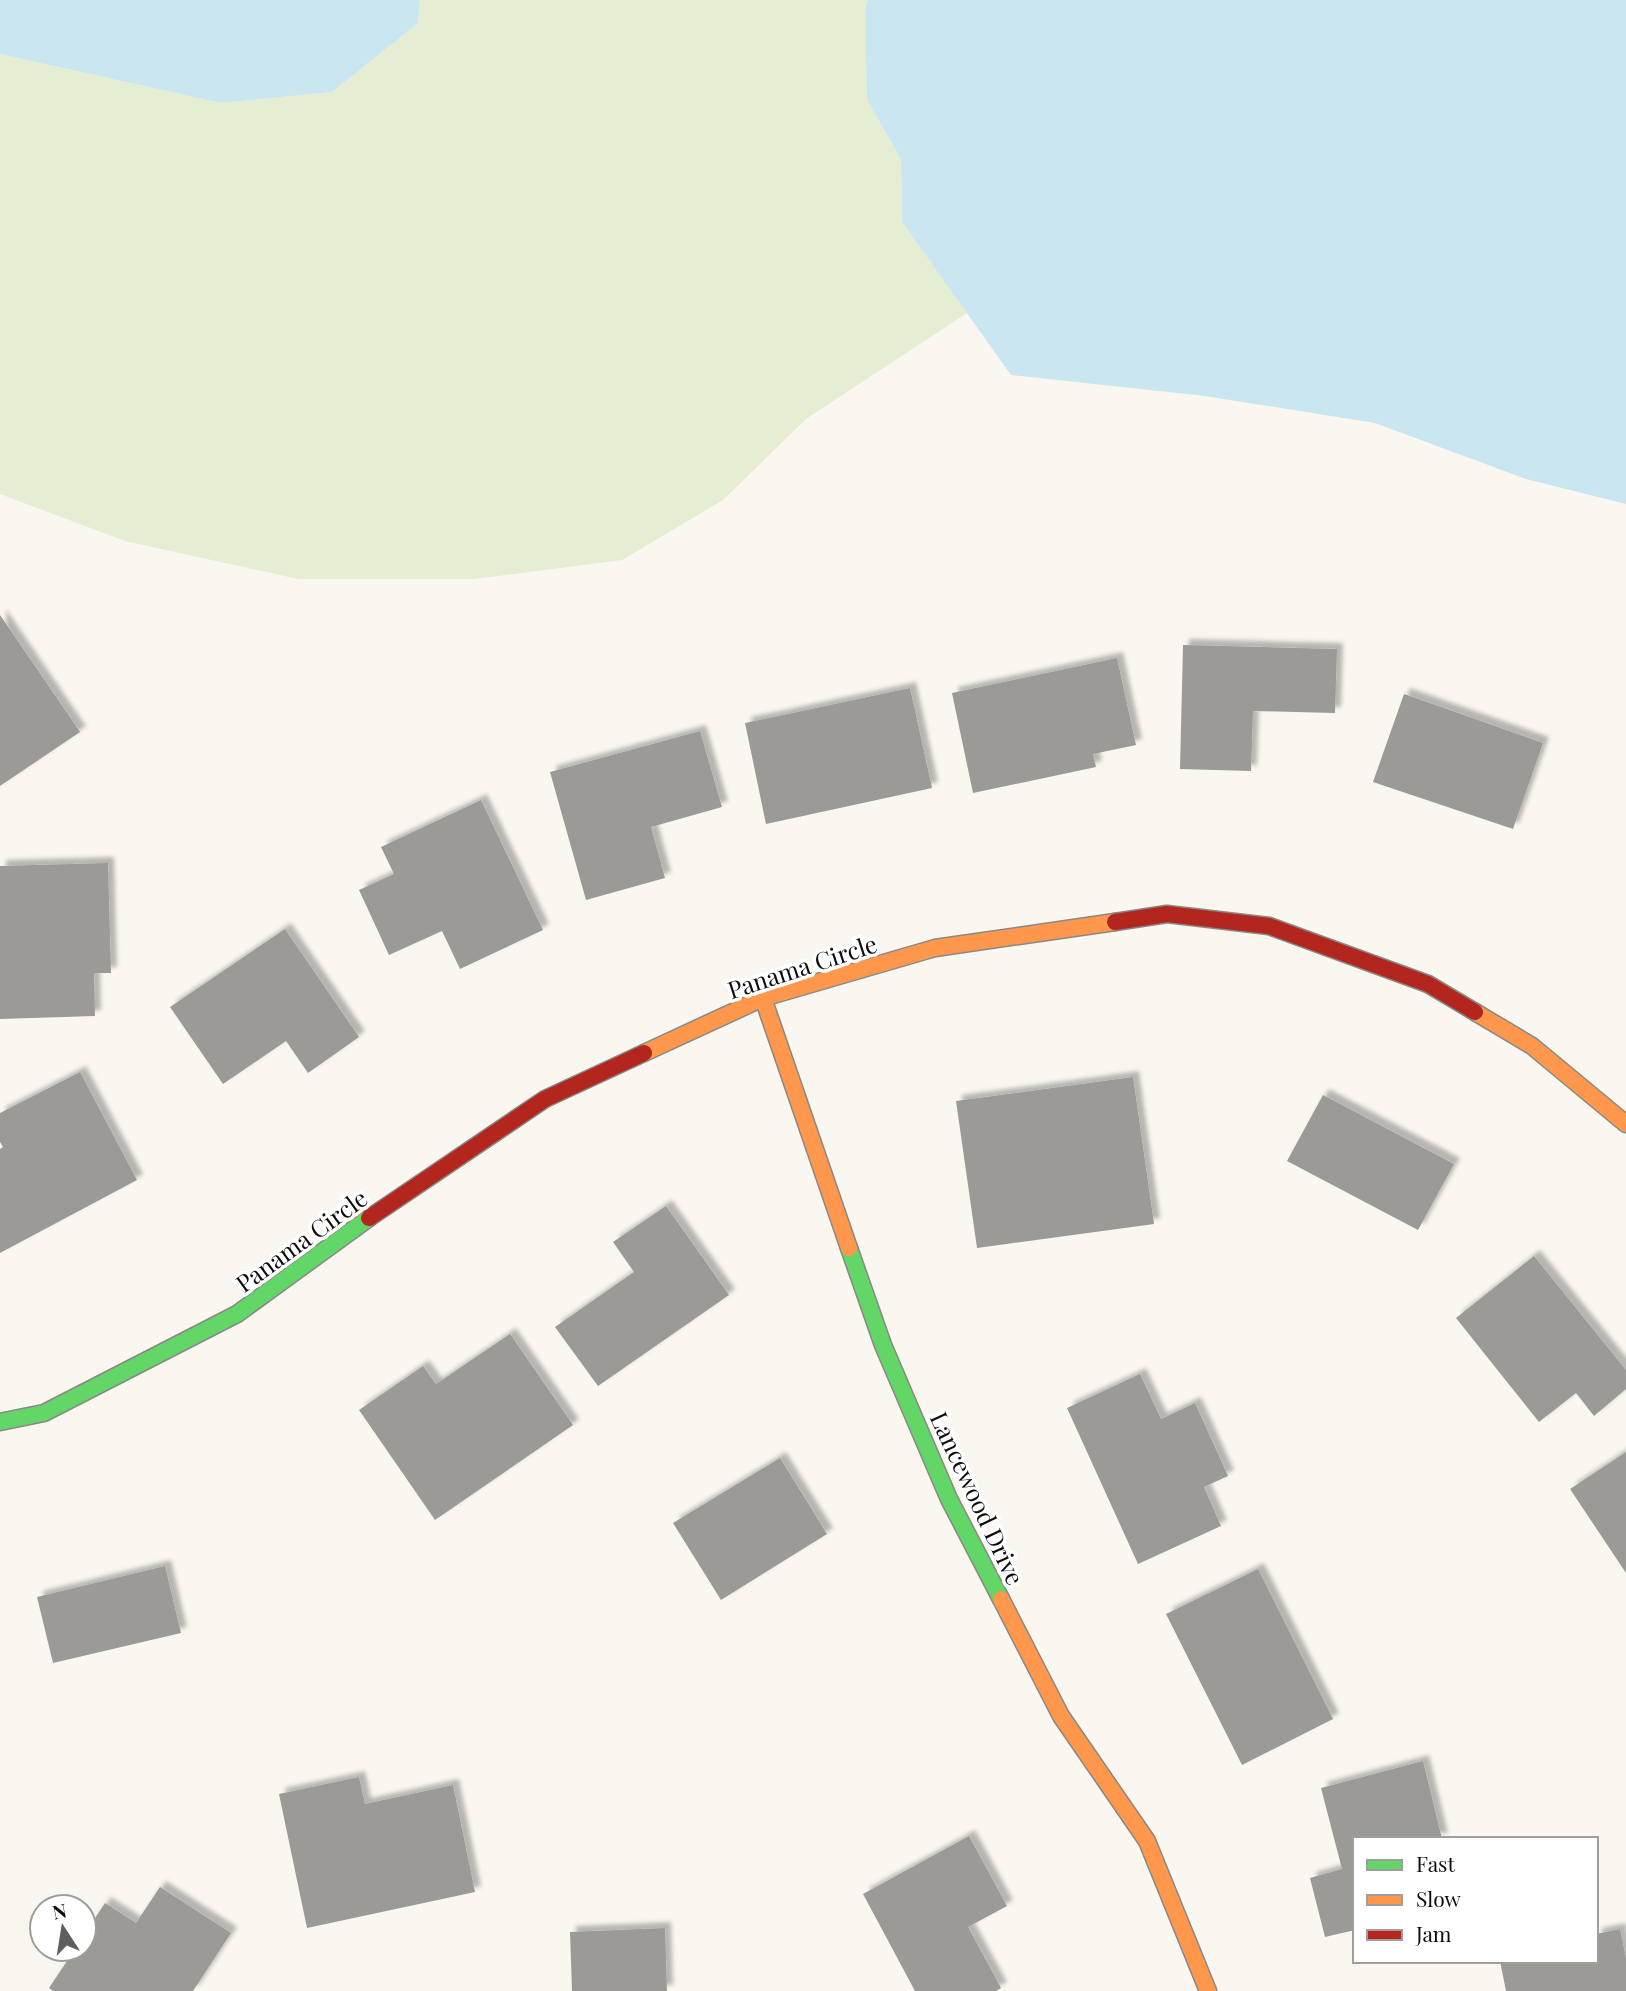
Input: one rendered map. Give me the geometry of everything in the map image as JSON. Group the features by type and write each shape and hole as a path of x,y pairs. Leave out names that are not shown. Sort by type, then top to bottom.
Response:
{"street":[{"name":"Panama Circle","path":"0,1422 44,1413 237,1314 376,1213 545,1099 763,998 935,948 1167,914 1269,926 1428,984 1532,1046 1626,1124"},
{"name":"Lancewood Drive","path":"763,998 883,1345 949,1499 1061,1716 1147,1841 1208,1991"}],"green space":[{"path":"420,0 868,0 865,10 867,100 901,159 902,222 967,313 806,419 723,500 622,560 474,579 298,579 125,541 0,494 0,54 221,103 332,92 418,23"}],"water":[{"path":"0,0 420,0 418,23 332,92 221,103 0,54"},
{"path":"868,0 1626,0 1626,504 1526,479 1375,423 1205,396 1011,375 902,222 901,159 867,100 865,10"}],"building":[{"path":"0,615 80,732 0,786"},
{"path":"1183,645 1337,649 1335,713 1253,711 1251,771 1180,769"},
{"path":"1117,658 1136,745 1093,754 1096,767 973,793 952,693"},
{"path":"910,688 932,788 766,824 745,723"},
{"path":"1404,694 1543,743 1513,829 1373,782"},
{"path":"700,731 722,807 651,827 665,878 586,900 550,772"},
{"path":"481,800 543,930 460,969 442,931 389,955 359,890 394,874 381,847"},
{"path":"108,863 111,973 94,973 95,1016 0,1019 0,866"},
{"path":"285,929 359,1037 308,1073 286,1041 223,1084 170,1007"},
{"path":"80,1072 137,1180 0,1253 0,1149 3,1147 0,1142 0,1113"},
{"path":"1133,1077 1154,1224 977,1248 956,1101"},
{"path":"1323,1095 1454,1164 1418,1230 1287,1161"},
{"path":"666,1206 729,1295 598,1386 555,1327 634,1272 613,1242"},
{"path":"1534,1256 1626,1370 1626,1389 1594,1416 1576,1393 1539,1422 1456,1318"},
{"path":"510,1334 573,1425 435,1520 359,1410 423,1366 436,1384"},
{"path":"1140,1374 1161,1419 1195,1403 1228,1476 1204,1487 1221,1526 1138,1564 1067,1408"},
{"path":"1626,1452 1626,1573 1570,1489"},
{"path":"780,1458 827,1534 721,1600 673,1523"},
{"path":"165,1566 181,1633 53,1663 37,1597"},
{"path":"1258,1569 1333,1719 1242,1765 1166,1614"},
{"path":"1423,1761 1442,1837 1353,1837 1353,1930 1325,1937 1310,1878 1342,1869 1321,1788"},
{"path":"359,1777 365,1804 453,1785 475,1892 307,1928 279,1794"},
{"path":"969,1836 1007,1906 968,1927 1001,1988 996,1991 915,1991 863,1894"},
{"path":"160,1887 231,1933 193,1991 53,1991 49,1988 66,1963 98,1963 98,1914 105,1903 136,1923"},
{"path":"665,1928 667,1991 572,1991 570,1932"},
{"path":"1620,1929 1626,1958 1626,1991 1506,1991 1500,1963 1598,1963 1598,1934"}],"traffic: fast":[{"path":"0,1422 44,1413 237,1314 369,1218"},
{"path":"849,1248 883,1345 949,1499 1001,1599"}],"traffic: slow":[{"path":"644,1053 763,998 935,948 1115,922"},
{"path":"763,998 849,1248"},
{"path":"1475,1012 1532,1046 1626,1124"},
{"path":"1001,1599 1061,1716 1147,1841 1208,1991"}],"traffic: jam":[{"path":"1115,922 1167,914 1269,926 1428,984 1475,1012"},
{"path":"369,1218 545,1099 644,1053"}]}
